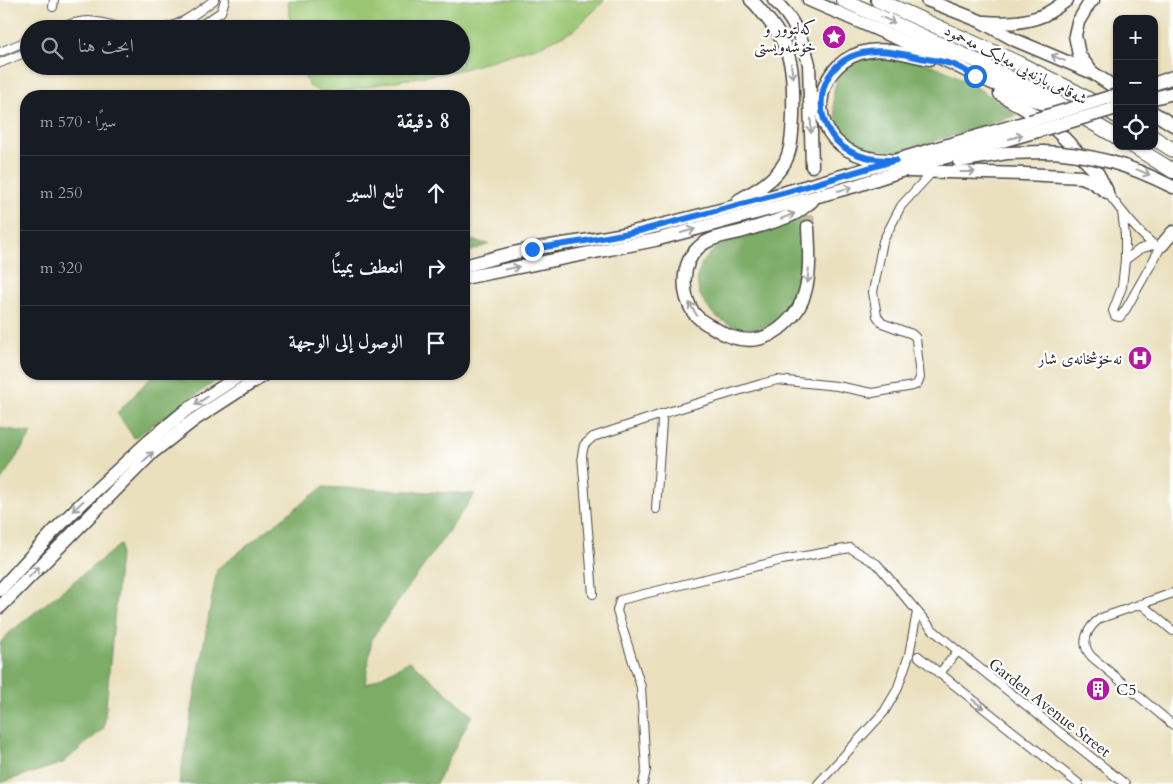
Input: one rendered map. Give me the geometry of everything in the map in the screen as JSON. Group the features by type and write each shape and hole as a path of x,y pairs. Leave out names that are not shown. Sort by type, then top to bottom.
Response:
{"highway":[{"name":"شەقامی بازنەیی مەلیک مەحمود","path":"843,0 977,61 1046,96 1113,135"},
{"name":"شەقامی بازنەیی مەلیک مەحمود","path":"878,0 1018,63 1076,92 1113,114"},
{"path":"1158,141 1173,150"},
{"path":"1139,150 1173,171"}],"main road":[{"path":"470,264 532,249 653,234 710,213 768,183 785,162 789,152 794,92 793,74 790,60 777,30 751,0"},
{"path":"774,0 786,13 798,31 807,53 809,64 812,166"},
{"path":"809,0 1024,97 1075,113"},
{"path":"927,0 980,21 1015,40 1093,73 1113,86"},
{"path":"980,21 1022,22 1045,14 1067,0"},
{"path":"1093,0 1078,22 1075,35 1079,55 1093,73"},
{"path":"952,64 891,52 869,51 850,57 842,61 829,76 821,95 822,114 825,123 835,140 855,154 899,165 1080,177 1089,180 1107,192"},
{"path":"975,76 1003,96 1048,123 1098,174 1107,192"},
{"path":"1158,83 1173,77"},
{"path":"932,166 1113,96"},
{"path":"710,213 899,165 1032,126 1113,109"},
{"path":"1158,116 1173,125"},
{"path":"932,166 1007,153 1058,152 1084,155 1127,166 1144,172 1173,187"},
{"path":"470,277 822,195 855,186 899,165"},
{"path":"808,227 809,261 805,293 800,306 780,329 759,339 747,341 724,335 702,321 694,312 688,300 684,284 687,266 696,249 711,239 747,230 794,214 822,195"},
{"path":"1158,246 1173,232"},
{"path":"0,590 81,504 149,441 185,411 233,380"},
{"path":"0,607 153,452 194,420 256,380"}],"street":[{"path":"184,20 214,0"},
{"path":"209,20 221,12 225,0"},
{"path":"0,52 20,44"},
{"path":"0,63 20,55"},
{"path":"593,594 582,455 584,445 592,437 661,414 777,380 837,386 872,393 917,384 920,378 916,338 912,334 878,320 873,292 883,241 901,206 932,166"},
{"path":"1107,192 1137,229 1158,246"},
{"path":"1122,212 1125,235 1125,260 1122,287 1113,311 1117,317 1122,316 1158,246"},
{"path":"1125,260 1140,249 1158,246"},
{"path":"656,509 661,414"},
{"name":"Garden Avenue Street","path":"643,784 646,770 641,687 617,611 620,600 782,560 850,548 877,564 932,629 1125,784"},
{"path":"1173,593 1097,620 1087,635 1085,645 1092,657 1173,725"},
{"path":"1141,604 1173,631"},
{"path":"818,784 884,712 897,690 909,655 917,612"},
{"path":"939,674 958,651"},
{"path":"918,656 1079,784"}],"green space":[{"path":"288,0 605,0 574,30 545,44 470,67 470,20 290,20"},
{"path":"882,56 920,62 937,67 984,92 1017,115 902,150 875,149 859,145 849,138 838,122 834,104 835,85 843,71 853,63 870,57"},
{"path":"304,75 430,75 353,90 317,90 309,86"},
{"path":"802,218 802,283 797,301 788,312 773,324 761,328 742,328 727,323 714,315 699,293 697,277 702,263 714,249 731,241"},
{"path":"470,240 489,244 470,252"},
{"path":"148,380 217,380 134,438 117,413"},
{"path":"0,428 32,433 0,482"},
{"path":"323,487 475,494 372,638 365,685 410,661 472,715 436,784 179,784 217,569"},
{"path":"121,544 104,728 63,763 0,783 0,643 9,633"}],"tunnel":[{"path":"808,227 812,166"}],"place":[{"name":"کەلتوور و خۆشەویستی","path":"834,37"},
{"name":"نەخۆشخانەی شار","path":"1140,358"},
{"name":"C5","path":"1098,689"}],"route":[{"path":"532,249 639,231 787,192 896,160 884,160 855,154 842,146 829,132 822,114 821,95 829,76 842,61 850,57 869,51 891,52 952,64 975,76"}]}
